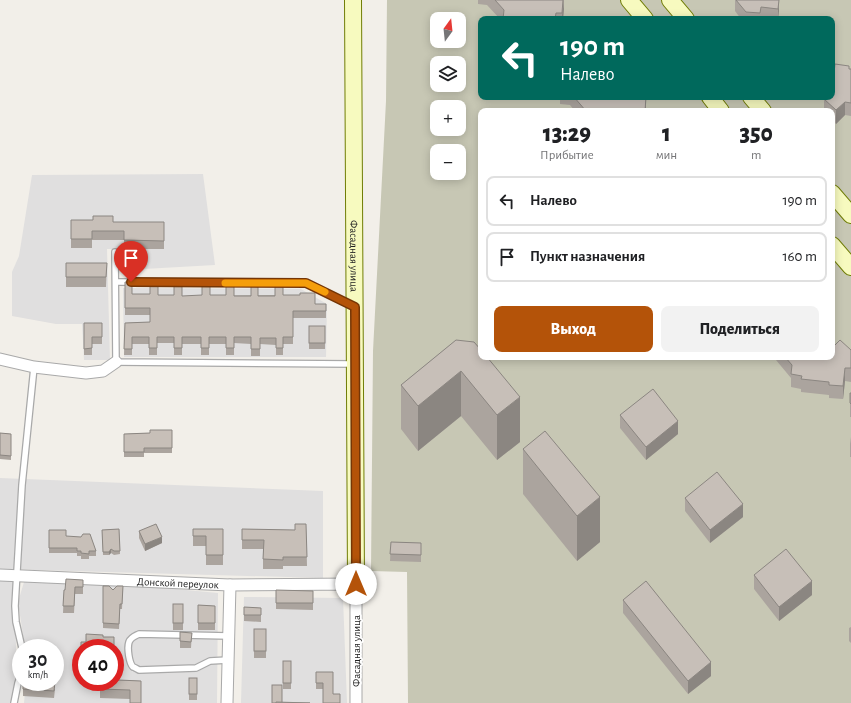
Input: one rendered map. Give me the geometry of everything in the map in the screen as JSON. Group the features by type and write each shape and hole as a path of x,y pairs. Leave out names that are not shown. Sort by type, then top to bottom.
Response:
{"street":[{"name":"Фасадная улица","path":"353,0 356,703"},
{"path":"629,0 642,16"},
{"path":"670,0 683,16"},
{"path":"712,100 719,108"},
{"path":"754,100 761,108"},
{"path":"835,197 851,216"},
{"path":"835,249 851,268"},
{"path":"0,359 34,366 86,373 103,371 116,362"},
{"name":"Донской переулок","path":"0,575 230,585 356,584"},
{"path":"227,703 230,585"}],"lane":[{"path":"115,252 116,362 355,364"},
{"path":"116,282 306,283 355,307"},
{"path":"20,639 14,606 22,485 34,366"},
{"path":"228,660 210,661 196,668 139,670 134,667 130,661 128,647 129,641 132,637 139,634 229,636"},
{"path":"14,703 16,691"}],"shaded area":[{"path":"387,0 851,0 851,703 408,703 407,572 371,571 373,351 386,101"},
{"path":"203,174 215,265 126,270 124,249 107,249 110,360 84,360 82,324 56,324 12,316 12,272 19,256 32,175"},
{"path":"123,288 301,289 327,304 326,357 124,357"},
{"path":"0,478 323,491 323,578 0,569"},
{"path":"0,581 14,581 16,639 12,639 12,691 16,691 15,703 0,703"},
{"path":"24,582 113,583 218,593 217,703 24,703 25,691 64,691 64,639 24,639 18,602"},
{"path":"244,597 343,598 347,703 241,703"}],"building":[{"path":"495,0 563,0 562,13 556,13 556,16 503,16 504,10"},
{"path":"736,0 779,0 778,9 761,7 760,13 746,12"},
{"path":"835,64 849,66 849,69 851,69 851,103 845,102 836,110 825,100 835,100"},
{"path":"577,100 646,100 645,108 583,108"},
{"path":"93,216 113,216 113,222 164,222 164,241 124,240 124,231 92,231 92,239 71,239 71,220 93,220"},
{"path":"66,263 107,263 106,277 66,277"},
{"path":"125,282 132,282 132,294 150,294 150,284 158,284 158,295 174,295 174,284 182,284 182,296 202,295 202,284 210,284 210,295 226,295 226,284 234,284 234,296 251,296 251,284 258,284 258,296 275,296 275,284 283,284 283,295 315,293 315,304 326,304 326,311 293,311 293,337 283,337 283,348 276,348 276,338 260,338 260,349 251,349 251,337 234,337 234,348 226,348 226,337 209,337 209,348 201,348 201,337 182,337 182,348 174,348 174,337 157,337 157,348 149,348 149,337 132,337 132,349 124,349 125,323 150,322 150,308 125,308"},
{"path":"84,323 102,323 102,337 92,337 92,348 84,349"},
{"path":"309,326 325,326 325,343 309,343"},
{"path":"456,340 474,342 478,347 478,360 489,360 520,397 497,415 461,371 418,406 401,385"},
{"path":"840,340 851,350 851,368 845,368 843,386 829,385 829,382 801,379 802,376 791,374 792,365 788,360 835,360 835,345"},
{"path":"653,389 678,421 646,447 620,415"},
{"path":"851,393 851,404 850,403"},
{"path":"150,430 172,430 172,448 144,448 144,452 124,452 124,434 150,433"},
{"path":"545,431 600,497 577,516 523,449"},
{"path":"0,433 11,434 11,456 0,455"},
{"path":"717,472 743,504 710,530 685,498"},
{"path":"156,524 162,537 145,544 139,531"},
{"path":"295,524 306,524 307,557 283,557 283,560 263,559 264,540 242,540 242,529 295,530"},
{"path":"119,529 120,551 114,551 111,549 109,552 103,552 102,530"},
{"path":"193,529 223,529 223,555 206,555 206,536 193,536"},
{"path":"49,530 66,530 66,536 81,537 83,534 90,534 96,551 89,551 89,554 77,551 77,548 49,548"},
{"path":"391,542 421,543 421,555 390,554"},
{"path":"786,549 812,581 779,607 754,575"},
{"path":"66,579 83,580 83,587 75,587 74,606 63,606"},
{"path":"646,581 711,662 688,681 623,600"},
{"path":"103,586 109,586 113,590 117,586 123,586 119,624 103,623"},
{"path":"276,590 313,591 313,603 276,603"},
{"path":"173,604 183,604 183,623 173,623"},
{"path":"198,605 215,606 215,623 198,623"},
{"path":"244,607 261,608 261,615 244,615"},
{"path":"254,629 266,629 266,651 254,651"},
{"path":"180,632 192,633 191,642 180,641"},
{"path":"86,634 114,637 114,639 86,639"},
{"path":"283,661 291,661 291,683 283,683"},
{"path":"316,672 333,672 333,694 340,694 340,703 323,703 323,683 316,683"},
{"path":"189,678 197,678 197,694 189,694"},
{"path":"124,680 141,681 141,703 130,703 130,690 124,690"},
{"path":"272,685 282,685 282,703 272,703"},
{"path":"276,702 310,703 276,703"}],"slow traffic":[{"path":"225,283 306,283 325,292"}],"route":[{"path":"131,282 306,283 355,307 356,584"}]}
